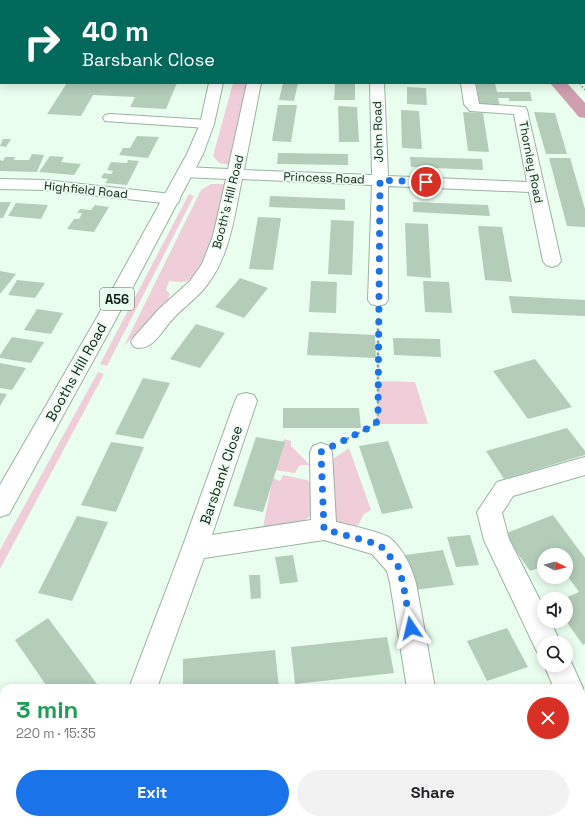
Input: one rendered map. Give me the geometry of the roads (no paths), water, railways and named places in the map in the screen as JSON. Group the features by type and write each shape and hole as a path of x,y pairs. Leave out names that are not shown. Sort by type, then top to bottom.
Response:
{"street":[{"name":"Booths Hill Road","path":"0,508 172,199 203,136 216,84"},
{"name":"Booth's Hill Road","path":"141,342 166,314 197,285 211,265 222,236 254,84"},
{"name":"John Road","path":"377,84 380,180 378,300"},
{"name":"Thornley Road","path":"468,84 471,104 475,108 520,110 535,187 552,261"},
{"path":"110,118 207,124"},
{"name":"Princess Road","path":"185,172 535,187"},
{"name":"Highfield Road","path":"0,184 45,185 172,199"},
{"name":"Barsbank Close","path":"144,684 195,548 246,401"},
{"path":"321,452 324,529"},
{"path":"544,636 497,540 489,512 505,489 585,466"},
{"name":"Barsbank Close","path":"195,548 324,529 380,545 398,566 403,583 420,684"},
{"path":"561,672 567,684"}],"waterway":[{"path":"559,84 585,113"}]}
